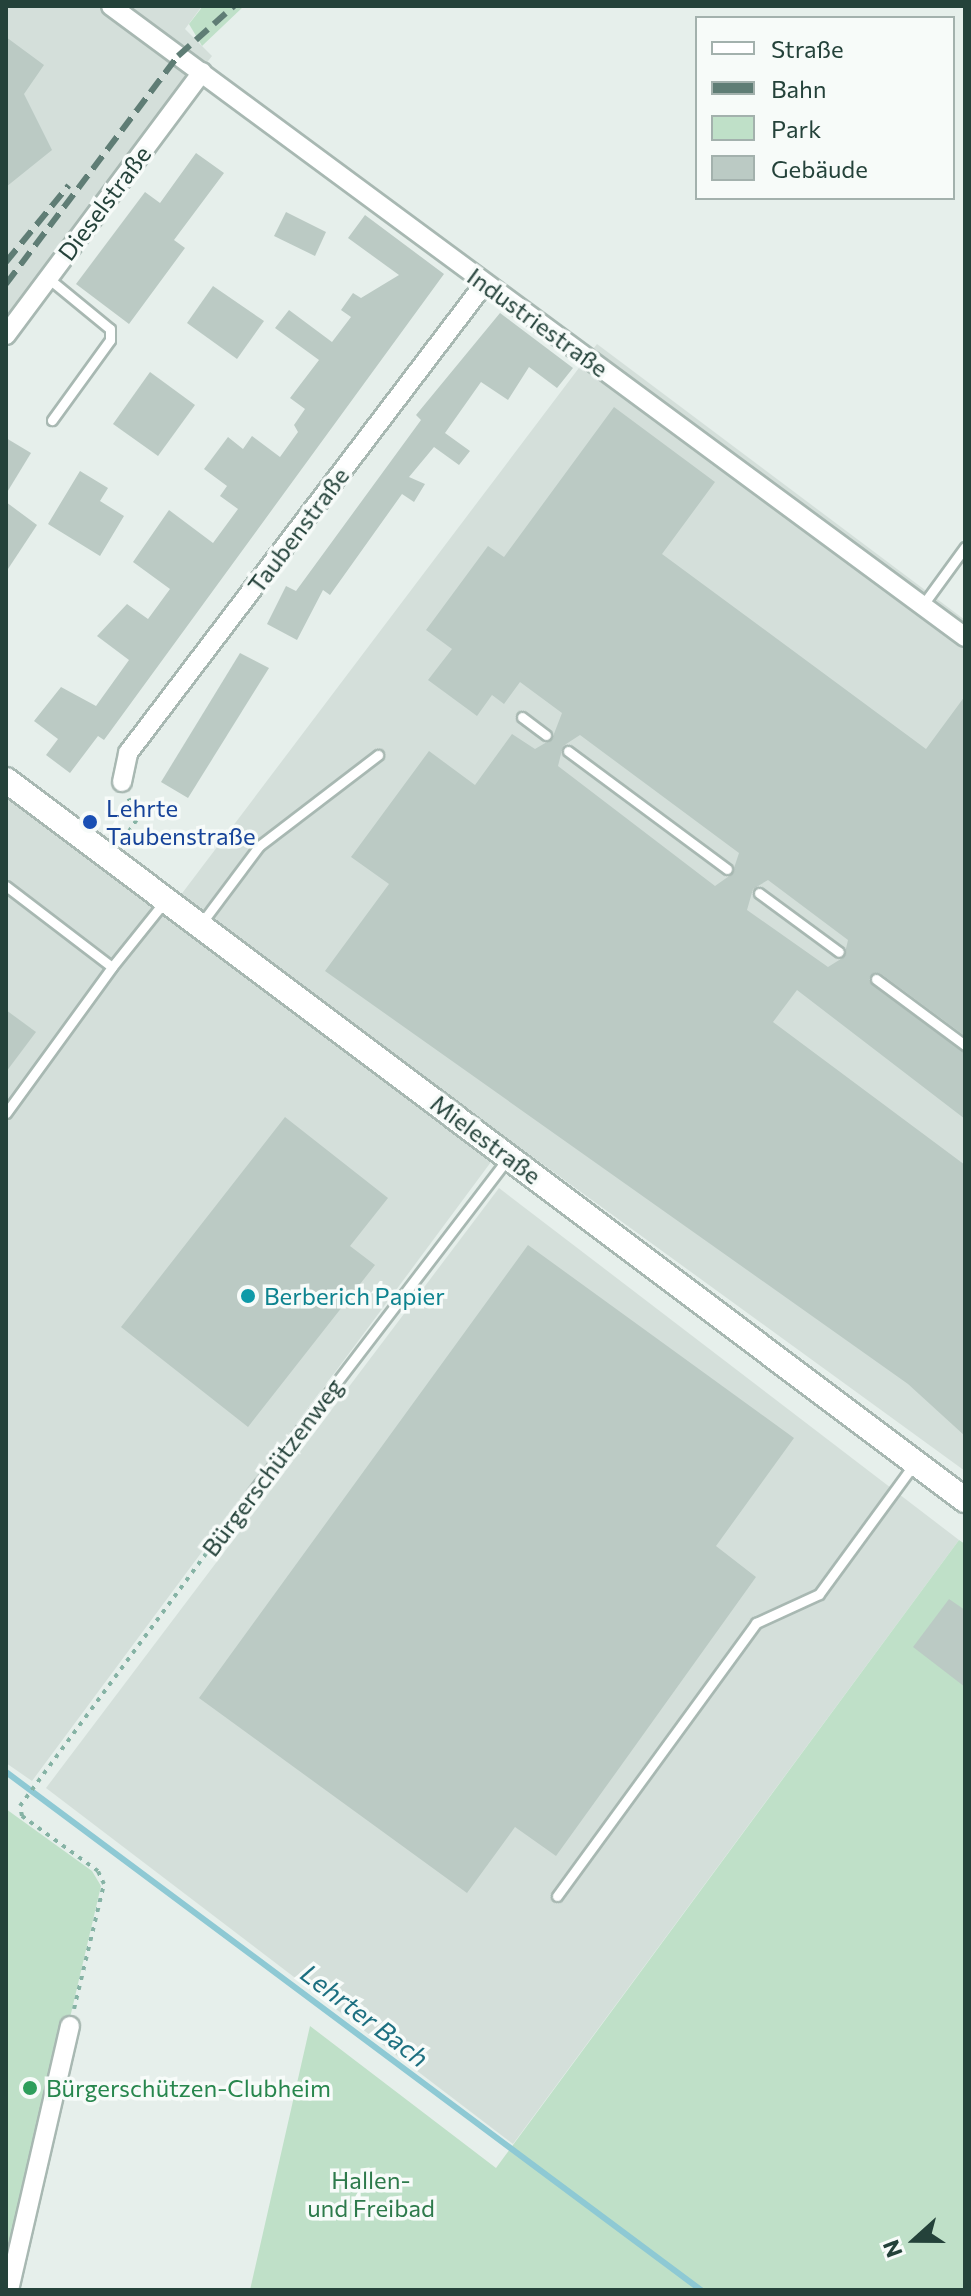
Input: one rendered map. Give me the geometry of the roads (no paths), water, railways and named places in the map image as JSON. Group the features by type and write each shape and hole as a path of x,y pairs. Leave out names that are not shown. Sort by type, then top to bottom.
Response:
{"street":[{"name":"Industriestraße","path":"111,6 965,637"},
{"name":"Dieselstraße","path":"6,335 202,72"},
{"name":"Taubenstraße","path":"122,782 128,753 485,283"},
{"name":"Mielestraße","path":"6,780 965,1500"},
{"path":"9,2290 70,2026"}],"lane":[{"path":"48,278 110,329 110,340 52,420"},
{"path":"922,606 963,553"},
{"path":"522,717 546,735"},
{"path":"568,751 727,869"},
{"path":"200,925 259,846 378,755"},
{"path":"6,886 112,967"},
{"path":"759,893 839,952"},
{"path":"6,1113 165,900"},
{"path":"876,979 965,1045"},
{"name":"Bürgerschützenweg","path":"252,1493 509,1157"},
{"path":"557,1896 756,1623 819,1594 915,1463"}],"waterway":[{"name":"Lehrter Bach","path":"6,1772 701,2290"}],"railway":[{"path":"6,284 178,56 234,6"},
{"path":"6,262 69,185"}],"place":[{"name":"Lehrte Taubenstraße","path":"90,822"},
{"name":"Berberich Papier","path":"248,1296"},
{"name":"Bürgerschützen-Clubheim","path":"30,2088"}],"park label":[{"name":"Hallen- und Freibad","path":"371,2194"}]}
